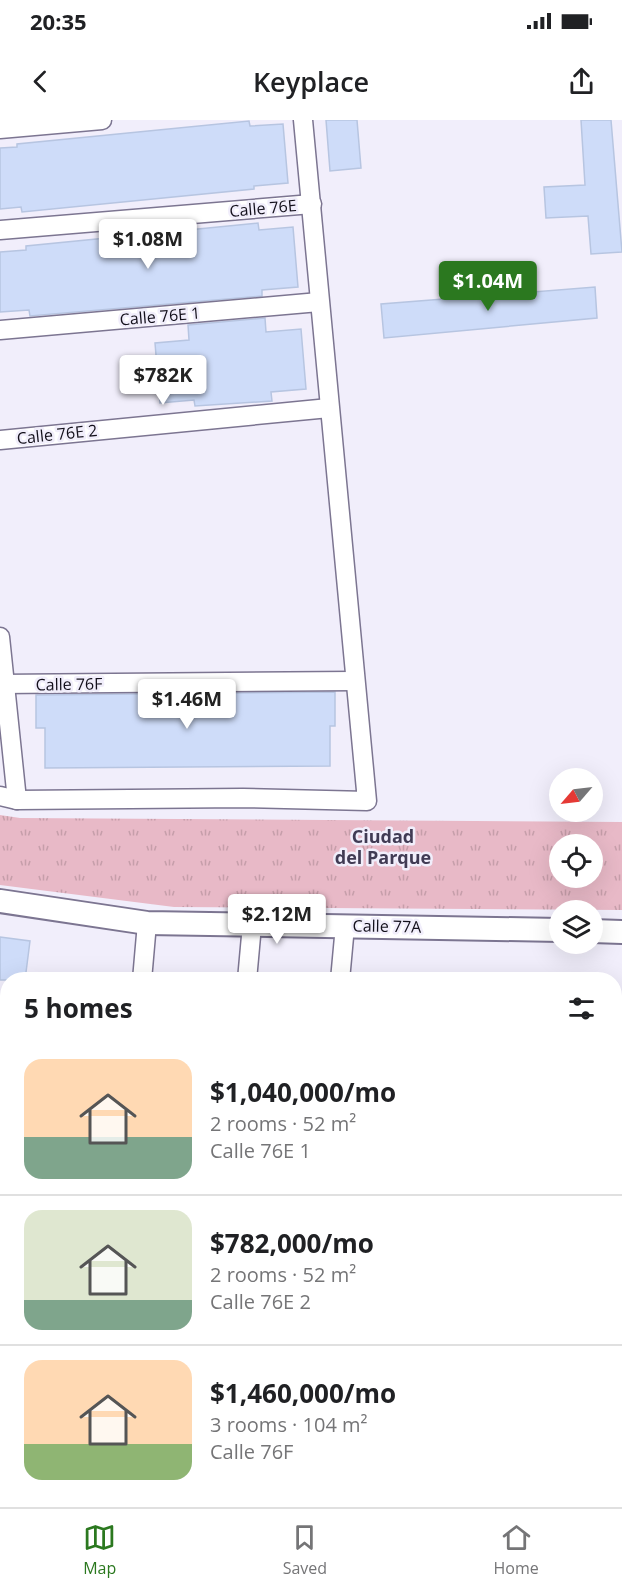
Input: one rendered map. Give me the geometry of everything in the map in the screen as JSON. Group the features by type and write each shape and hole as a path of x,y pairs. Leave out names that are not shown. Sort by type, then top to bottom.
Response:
{"street":[{"path":"0,129 102,120"},
{"path":"0,637 8,798 243,798 367,801 303,120"},
{"name":"Calle 76E","path":"0,230 312,204"},
{"name":"Calle 76E 1","path":"0,330 320,302"},
{"name":"Calle 76E 2","path":"0,440 329,408"},
{"name":"Calle 76F","path":"2,684 354,681"},
{"name":"Calle 77A","path":"0,901 147,923 549,930"},
{"path":"143,972 147,923"},
{"path":"248,972 252,925"},
{"path":"341,972 345,926"},
{"path":"603,931 622,932"}],"green space":[{"path":"0,815 20,818 622,822 622,910 603,910 603,900 549,900 549,910 174,907 0,885"}],"building":[{"path":"326,120 357,120 361,168 330,171"},
{"path":"581,120 611,120 622,252 591,254 588,216 546,218 544,187 585,185"},
{"path":"249,121 250,126 283,124 288,183 254,186 254,189 22,212 21,207 0,209 0,148 17,147 17,144"},
{"path":"258,223 259,230 293,227 298,287 262,290 262,296 30,316 29,310 0,312 0,252 26,250 26,246"},
{"path":"595,287 597,318 384,338 381,304"},
{"path":"265,318 266,332 301,329 306,389 271,392 272,401 195,406 194,400 160,403 155,343 189,340 188,325"},
{"path":"335,692 335,726 330,726 330,766 45,768 45,728 36,728 36,695"},
{"path":"0,937 30,941 26,972 0,972"}],"district":[{"name":"Ciudad del Parque","path":"383,847"}]}
